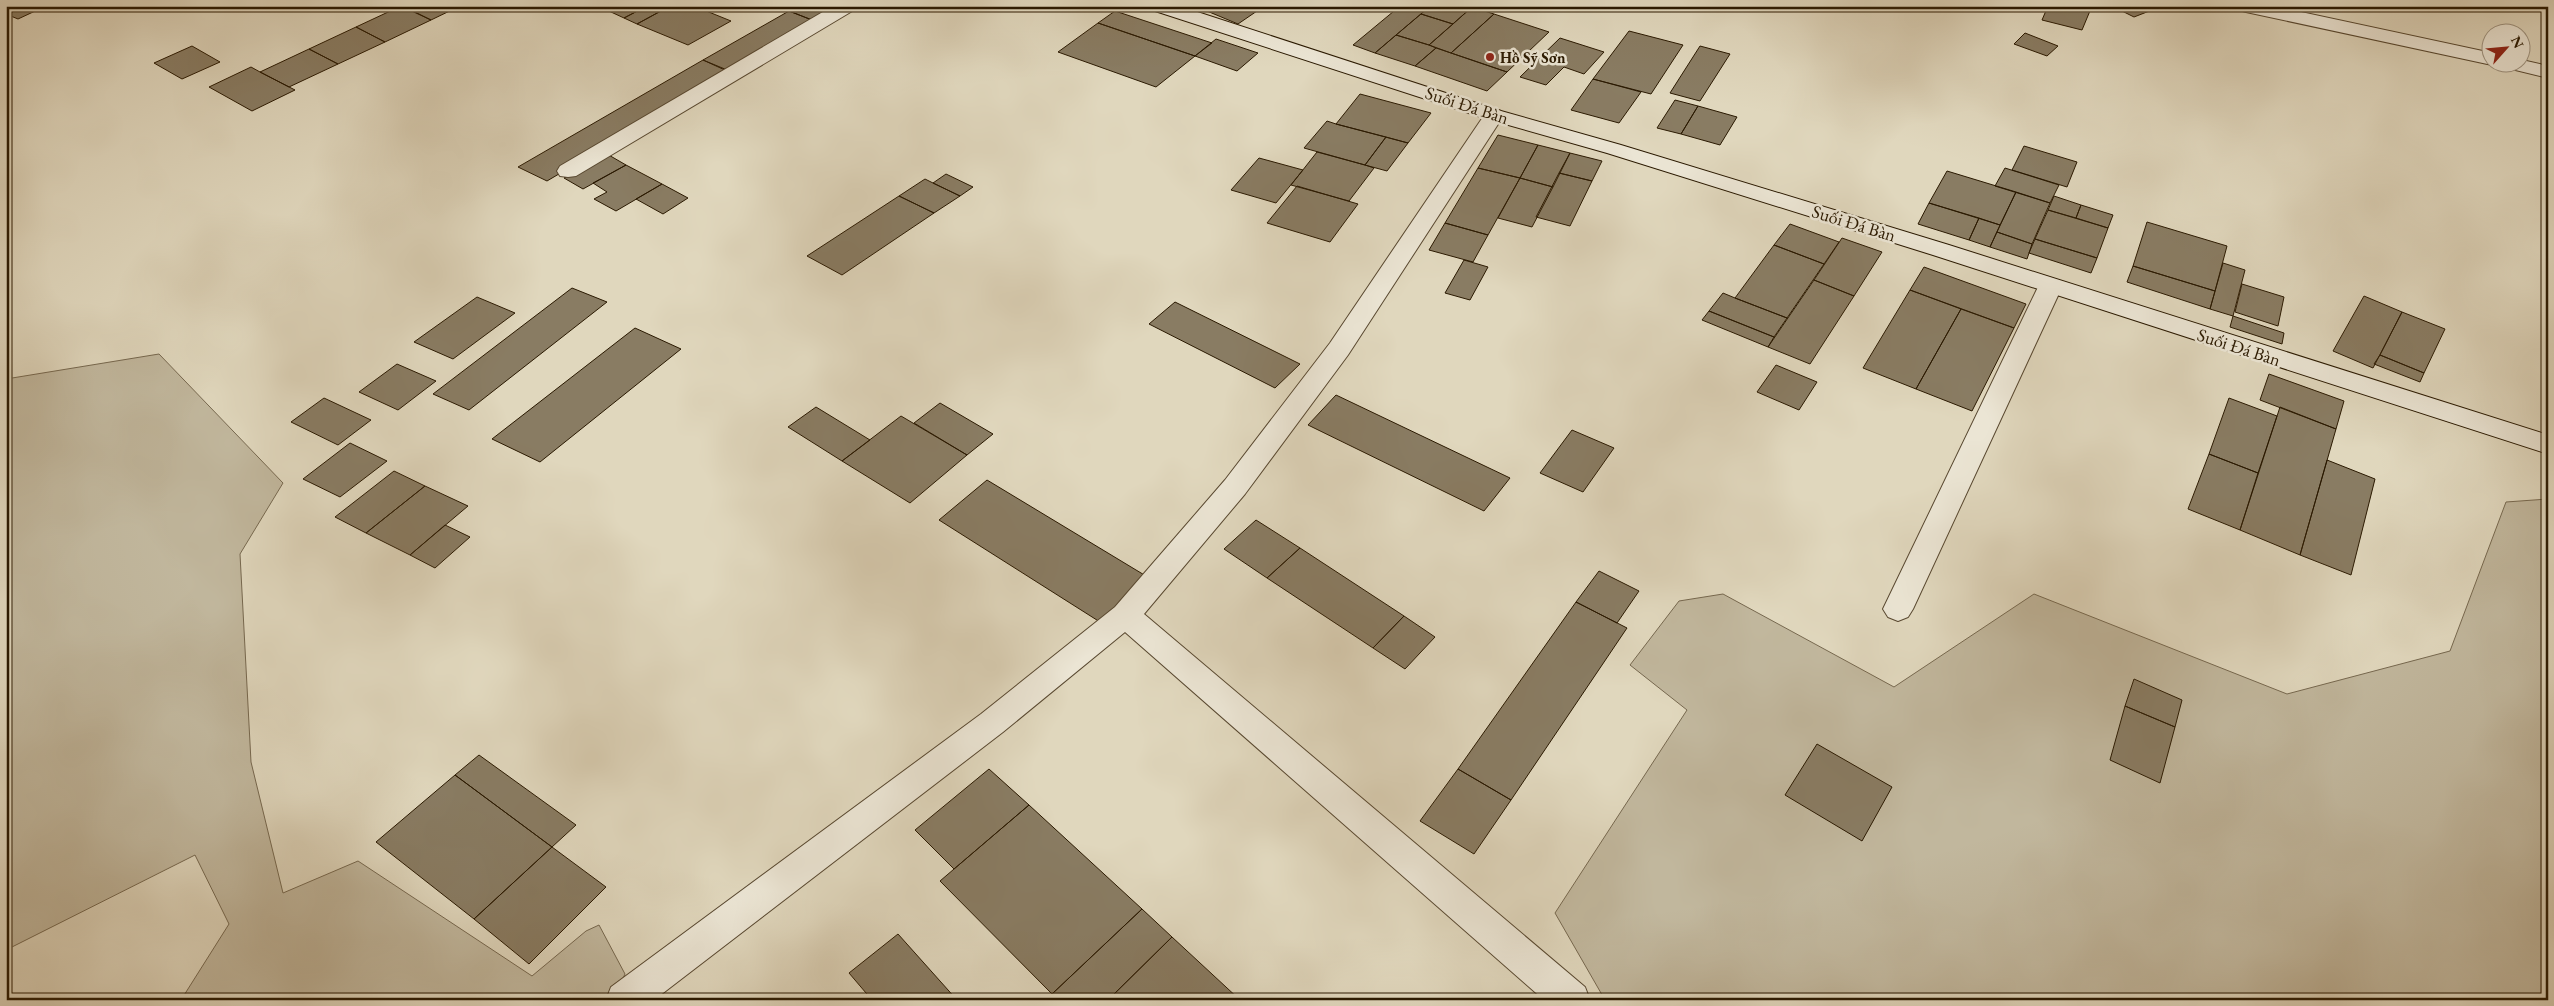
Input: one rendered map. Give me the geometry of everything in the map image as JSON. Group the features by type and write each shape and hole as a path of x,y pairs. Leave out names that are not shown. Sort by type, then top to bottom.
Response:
{"street":[{"path":"568,171 847,6"},
{"name":"Suối Đá Bàn","path":"1158,6 1494,114 1931,247 2050,287 2548,445"},
{"path":"2246,6 2482,58"},
{"path":"2532,68 2548,72"},
{"path":"624,1000 992,723 1125,614 1235,487 1339,349 1494,114"},
{"path":"1898,609 2050,287"},
{"path":"1125,614 1556,994"}],"shaded area":[{"path":"159,354 283,483 240,554 251,762 283,893 358,861 532,976 586,931 599,925 625,974 618,989 603,1000 181,1000 229,924 195,855 6,950 6,379"},
{"path":"2548,499 2548,1000 1605,1000 1555,913 1687,710 1630,665 1679,601 1723,594 1894,687 2034,594 2287,694 2450,651 2506,502"}],"building":[{"path":"6,6 46,6 18,19 6,14"},
{"path":"401,6 431,20 385,42 356,27"},
{"path":"403,6 460,6 431,20"},
{"path":"598,6 647,6 624,18"},
{"path":"647,6 670,6 637,24 624,18"},
{"path":"670,6 694,6 731,21 688,45 637,24"},
{"path":"796,6 835,6 812,20 789,11"},
{"path":"1195,6 1244,6 1257,11 1238,24"},
{"path":"1244,6 1265,6 1257,11"},
{"path":"1400,6 1429,7 1375,53 1353,45"},
{"path":"2048,6 2092,6 2082,30 2042,20"},
{"path":"2112,6 2145,6 2152,10 2134,17"},
{"path":"1429,7 1472,7 1453,24 1421,14"},
{"path":"1472,7 1494,14 1451,53 1429,45"},
{"path":"789,11 812,20 727,71 703,60"},
{"path":"1115,11 1212,43 1195,56 1098,23"},
{"path":"1421,14 1453,24 1429,45 1396,35"},
{"path":"1494,14 1549,32 1507,72 1451,53"},
{"path":"1098,23 1195,56 1156,87 1058,52"},
{"path":"356,27 385,42 338,64 309,49"},
{"path":"1629,31 1683,45 1651,94 1593,79"},
{"path":"2025,33 2058,46 2047,56 2014,44"},
{"path":"1396,35 1436,48 1415,66 1375,53"},
{"path":"1560,38 1604,52 1584,74 1564,67 1546,85 1520,77"},
{"path":"1216,39 1258,53 1237,71 1195,56"},
{"path":"192,46 220,62 182,79 154,63"},
{"path":"1700,46 1730,54 1700,101 1670,93"},
{"path":"1436,48 1507,72 1487,91 1415,66"},
{"path":"309,49 338,64 289,87 260,72"},
{"path":"703,60 732,72 547,181 518,167"},
{"path":"251,67 295,90 252,111 209,87"},
{"path":"1593,79 1641,92 1619,123 1571,110"},
{"path":"1360,94 1431,113 1408,143 1336,124"},
{"path":"1675,100 1698,106 1681,134 1657,128"},
{"path":"1698,106 1737,117 1720,145 1681,134"},
{"path":"1327,121 1386,137 1365,165 1304,148"},
{"path":"1498,135 1538,145 1520,178 1478,168"},
{"path":"1386,137 1408,143 1387,171 1365,165"},
{"path":"1538,145 1570,153 1553,187 1520,178"},
{"path":"2024,146 2077,162 2067,187 2012,170"},
{"path":"1317,152 1374,168 1349,201 1291,185"},
{"path":"1570,153 1602,161 1592,181 1559,173"},
{"path":"607,154 626,165 583,189 564,178"},
{"path":"1259,158 1303,170 1276,203 1231,190"},
{"path":"626,165 662,184 616,211 594,199 607,192 593,183"},
{"path":"1478,168 1520,178 1488,235 1445,223"},
{"path":"2005,168 2059,185 2050,203 1995,186"},
{"path":"1947,171 2016,192 2000,225 1929,203"},
{"path":"1559,173 1592,181 1570,226 1536,217"},
{"path":"946,174 973,187 960,196 933,183"},
{"path":"1520,178 1553,187 1532,227 1498,218"},
{"path":"925,179 960,196 934,213 899,196"},
{"path":"662,184 688,198 663,214 636,199"},
{"path":"1297,186 1358,204 1330,242 1267,223"},
{"path":"2016,192 2050,203 2032,244 1997,232"},
{"path":"899,196 934,213 842,275 807,256"},
{"path":"2054,196 2081,205 2076,218 2048,210"},
{"path":"1929,203 1979,218 1969,240 1918,224"},
{"path":"2081,205 2113,215 2108,228 2076,218"},
{"path":"2048,210 2108,228 2097,258 2035,239"},
{"path":"1979,218 2000,225 1990,247 1969,240"},
{"path":"2147,222 2227,246 2215,291 2133,266"},
{"path":"1445,223 1488,235 1473,262 1429,250"},
{"path":"1790,224 1839,242 1824,264 1774,245"},
{"path":"1997,232 2032,244 2027,259 1990,247"},
{"path":"1842,238 1882,252 1854,296 1814,280"},
{"path":"2035,239 2097,258 2091,273 2029,253"},
{"path":"1774,245 1824,264 1787,318 1735,298"},
{"path":"1464,260 1488,267 1470,300 1445,293"},
{"path":"2223,263 2245,270 2233,316 2210,309"},
{"path":"2133,266 2215,291 2210,309 2127,282"},
{"path":"1924,267 2026,304 2014,328 1910,290"},
{"path":"1814,280 1854,296 1810,364 1768,347"},
{"path":"2242,284 2284,297 2278,326 2235,312"},
{"path":"572,288 607,302 469,410 433,394"},
{"path":"1910,290 1961,309 1916,389 1863,368"},
{"path":"1723,293 1787,318 1774,337 1709,311"},
{"path":"2364,296 2402,312 2373,368 2333,351"},
{"path":"477,297 515,313 453,359 414,342"},
{"path":"1175,302 1300,364 1275,388 1149,324"},
{"path":"1961,309 2014,328 1972,411 1916,389"},
{"path":"1709,311 1774,337 1768,347 1702,320"},
{"path":"2402,312 2445,329 2424,373 2380,355"},
{"path":"2233,316 2284,333 2282,344 2230,327"},
{"path":"635,328 681,349 540,462 492,439"},
{"path":"2380,355 2424,373 2420,382 2374,364"},
{"path":"397,364 436,381 398,410 359,392"},
{"path":"1776,365 1817,382 1799,410 1757,392"},
{"path":"2269,374 2344,401 2336,429 2260,400"},
{"path":"1336,395 1510,478 1484,511 1308,425"},
{"path":"324,398 371,420 338,445 291,422"},
{"path":"2229,398 2277,416 2258,473 2209,454"},
{"path":"940,403 993,434 967,455 914,423"},
{"path":"816,407 870,440 842,461 788,427"},
{"path":"2280,407 2336,429 2300,555 2240,530"},
{"path":"901,416 967,455 910,503 842,461"},
{"path":"1572,430 1614,448 1583,492 1540,473"},
{"path":"350,443 387,461 340,497 303,479"},
{"path":"2209,454 2258,473 2240,530 2188,509"},
{"path":"2327,460 2375,479 2351,575 2300,555"},
{"path":"394,471 425,486 366,533 335,517"},
{"path":"987,480 1146,576 1100,622 939,520"},
{"path":"425,486 468,506 410,555 366,533"},
{"path":"1256,520 1300,548 1267,578 1224,549"},
{"path":"445,525 470,537 435,568 410,555"},
{"path":"1300,548 1404,616 1373,648 1267,578"},
{"path":"1599,571 1639,591 1617,623 1576,602"},
{"path":"1576,602 1627,628 1511,800 1458,769"},
{"path":"1404,616 1435,637 1405,669 1373,648"},
{"path":"2134,679 2182,700 2175,727 2125,706"},
{"path":"2125,706 2175,727 2160,783 2110,760"},
{"path":"1817,744 1892,787 1862,841 1785,795"},
{"path":"479,755 576,825 552,847 455,775"},
{"path":"989,769 1029,805 954,869 915,830"},
{"path":"1458,769 1511,800 1474,854 1420,821"},
{"path":"455,775 552,847 474,919 376,842"},
{"path":"1029,805 1142,909 1052,994 940,881"},
{"path":"552,847 606,887 529,964 474,919"},
{"path":"1142,909 1172,937 1108,1000 1058,1000 1052,994"},
{"path":"898,934 957,1000 872,1000 849,973"},
{"path":"1172,937 1240,1000 1108,1000"}],"place":[{"name":"Hồ Sỹ Sơn","path":"1490,57"}]}
